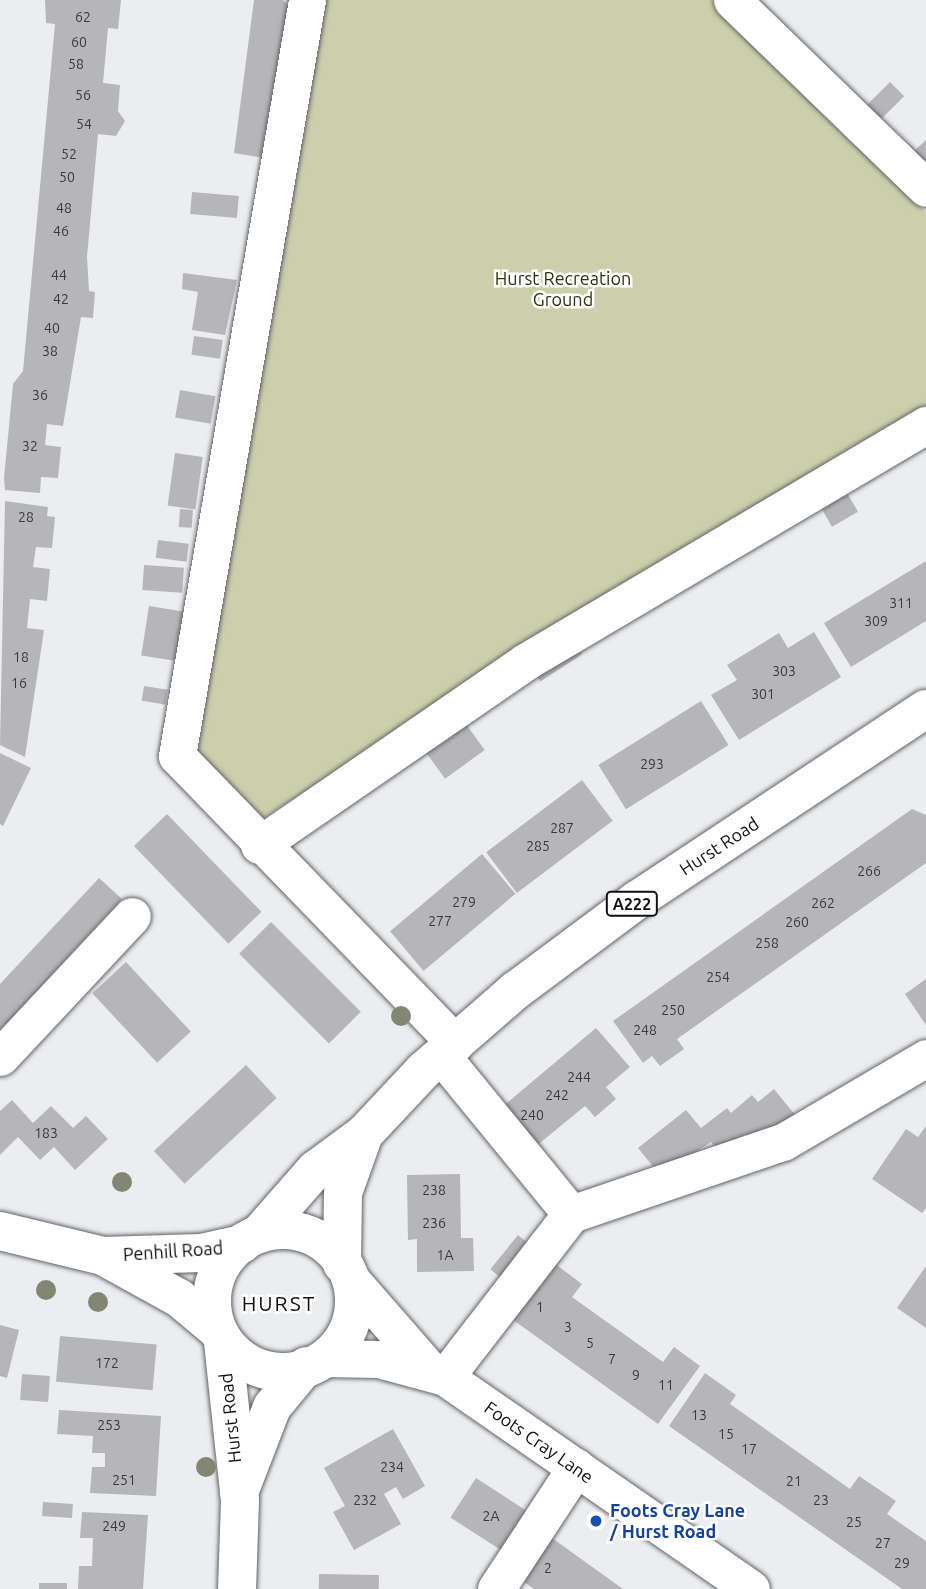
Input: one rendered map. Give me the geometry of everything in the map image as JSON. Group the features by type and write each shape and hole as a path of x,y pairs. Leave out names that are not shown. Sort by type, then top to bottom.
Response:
{"main road":[{"name":"Hurst Road","path":"236,1589 239,1493 213,1292 251,1239 315,1170 364,1134 448,1049 637,900 926,709"},
{"name":"Hurst Road","path":"239,1493 272,1407 348,1332 348,1273 343,1193 364,1134"},
{"path":"251,1239 295,1229 319,1240 348,1273"},
{"name":"Penhill Road","path":"0,1231 103,1256 179,1298 219,1335"},
{"name":"Penhill Road","path":"103,1256 201,1253 251,1239"},
{"name":"Hurst Road","path":"219,1335 257,1370 315,1362"}],"street":[{"path":"307,0 177,755 448,1049 570,1214"},
{"path":"732,0 926,188"},
{"path":"259,845 526,662 926,425"},
{"path":"0,1057 132,916"},
{"path":"437,1373 570,1214 783,1142 926,1058"},
{"name":"Foots Cray Lane","path":"348,1273 437,1373 751,1589"},
{"name":"Foots Cray Lane","path":"315,1362 437,1373"},
{"path":"496,1589 576,1467"}],"green space":[{"name":"Hurst Recreation Ground","path":"320,0 712,0 926,212 926,411 519,652 260,820 189,741"}],"building":[{"path":"45,0 121,0 118,29 108,28 103,83 120,85 118,111 125,121 116,136 98,134 87,257 89,291 95,292 93,318 81,317 63,426 47,424 45,445 61,447 58,478 41,477 40,493 5,490 4,478 13,384 23,371 55,24 46,23"},
{"path":"254,0 283,0 290,7 264,158 234,153"},
{"path":"890,82 904,96 881,119 867,105"},
{"path":"926,140 926,165 913,152"},
{"path":"192,192 239,196 237,218 190,214"},
{"path":"183,273 237,280 225,335 192,330 198,292 182,289"},
{"path":"194,336 223,340 220,359 191,355"},
{"path":"180,390 215,396 211,424 175,418"},
{"path":"175,453 203,457 195,509 168,505"},
{"path":"846,491 858,512 832,527 820,506"},
{"path":"5,501 48,507 47,516 55,517 52,548 36,547 33,567 50,569 47,601 30,599 27,628 44,630 25,757 0,745"},
{"path":"180,509 193,510 192,528 179,527"},
{"path":"158,540 189,544 187,562 156,558"},
{"path":"926,561 926,621 851,667 824,623"},
{"path":"144,565 184,568 182,593 142,590"},
{"path":"149,606 185,612 177,661 141,655"},
{"path":"814,632 841,677 739,740 711,695 737,680 727,665 779,633 788,648"},
{"path":"573,640 582,654 540,681 531,667"},
{"path":"144,686 168,690 165,705 142,701"},
{"path":"701,701 729,745 626,809 598,765"},
{"path":"463,720 485,750 445,779 423,749"},
{"path":"0,753 31,768 3,826 0,824"},
{"path":"582,780 613,821 517,893 486,852"},
{"path":"912,809 926,815 926,863 677,1039 684,1049 660,1066 652,1056 643,1063 613,1021"},
{"path":"167,814 261,912 228,944 134,846"},
{"path":"482,854 515,894 423,971 390,931"},
{"path":"99,878 122,899 0,1031 0,984"},
{"path":"271,922 361,1012 329,1044 239,954"},
{"path":"126,962 191,1031 157,1063 92,993"},
{"path":"926,979 926,1025 905,994"},
{"path":"596,1028 630,1067 606,1087 616,1099 595,1117 585,1106 535,1147 502,1107"},
{"path":"246,1065 277,1098 185,1184 154,1151"},
{"path":"774,1089 795,1115 750,1140 745,1134 720,1154 711,1142 660,1175 638,1148 686,1110 701,1128 727,1108 731,1113 752,1095 758,1102"},
{"path":"12,1100 33,1123 51,1106 73,1128 86,1116 108,1139 75,1170 54,1147 40,1160 18,1137 0,1155 0,1111"},
{"path":"926,1126 926,1208 922,1213 872,1179 906,1129 918,1137"},
{"path":"460,1174 461,1238 473,1238 474,1271 417,1272 417,1239 408,1240 407,1175"},
{"path":"518,1235 534,1248 507,1282 490,1269"},
{"path":"550,1260 582,1284 572,1297 663,1362 674,1347 700,1366 658,1424 509,1317"},
{"path":"926,1266 926,1328 897,1308"},
{"path":"0,1325 19,1330 7,1378 0,1376"},
{"path":"60,1336 157,1344 153,1390 56,1382"},
{"path":"705,1373 736,1395 730,1404 850,1489 859,1476 896,1501 887,1514 926,1541 926,1589 902,1589 669,1426"},
{"path":"22,1374 50,1376 48,1402 20,1400"},
{"path":"59,1410 161,1416 156,1496 90,1493 92,1467 105,1467 105,1453 92,1453 93,1436 57,1434"},
{"path":"393,1429 425,1486 403,1499 396,1487 384,1494 401,1524 354,1550 333,1512 345,1506 324,1468"},
{"path":"476,1478 531,1514 506,1553 450,1517"},
{"path":"43,1502 73,1504 72,1518 42,1516"},
{"path":"82,1512 148,1515 143,1589 78,1589 79,1566 92,1566 93,1538 80,1538"},
{"path":"552,1538 623,1589 534,1589 521,1580"},
{"path":"319,1574 379,1575 379,1589 319,1589"},
{"path":"39,1583 67,1583 67,1589 39,1589"}],"place":[{"name":"Foots Cray Lane / Hurst Road","path":"596,1521"}],"district":[{"name":"HURST","path":"279,1303"}]}
